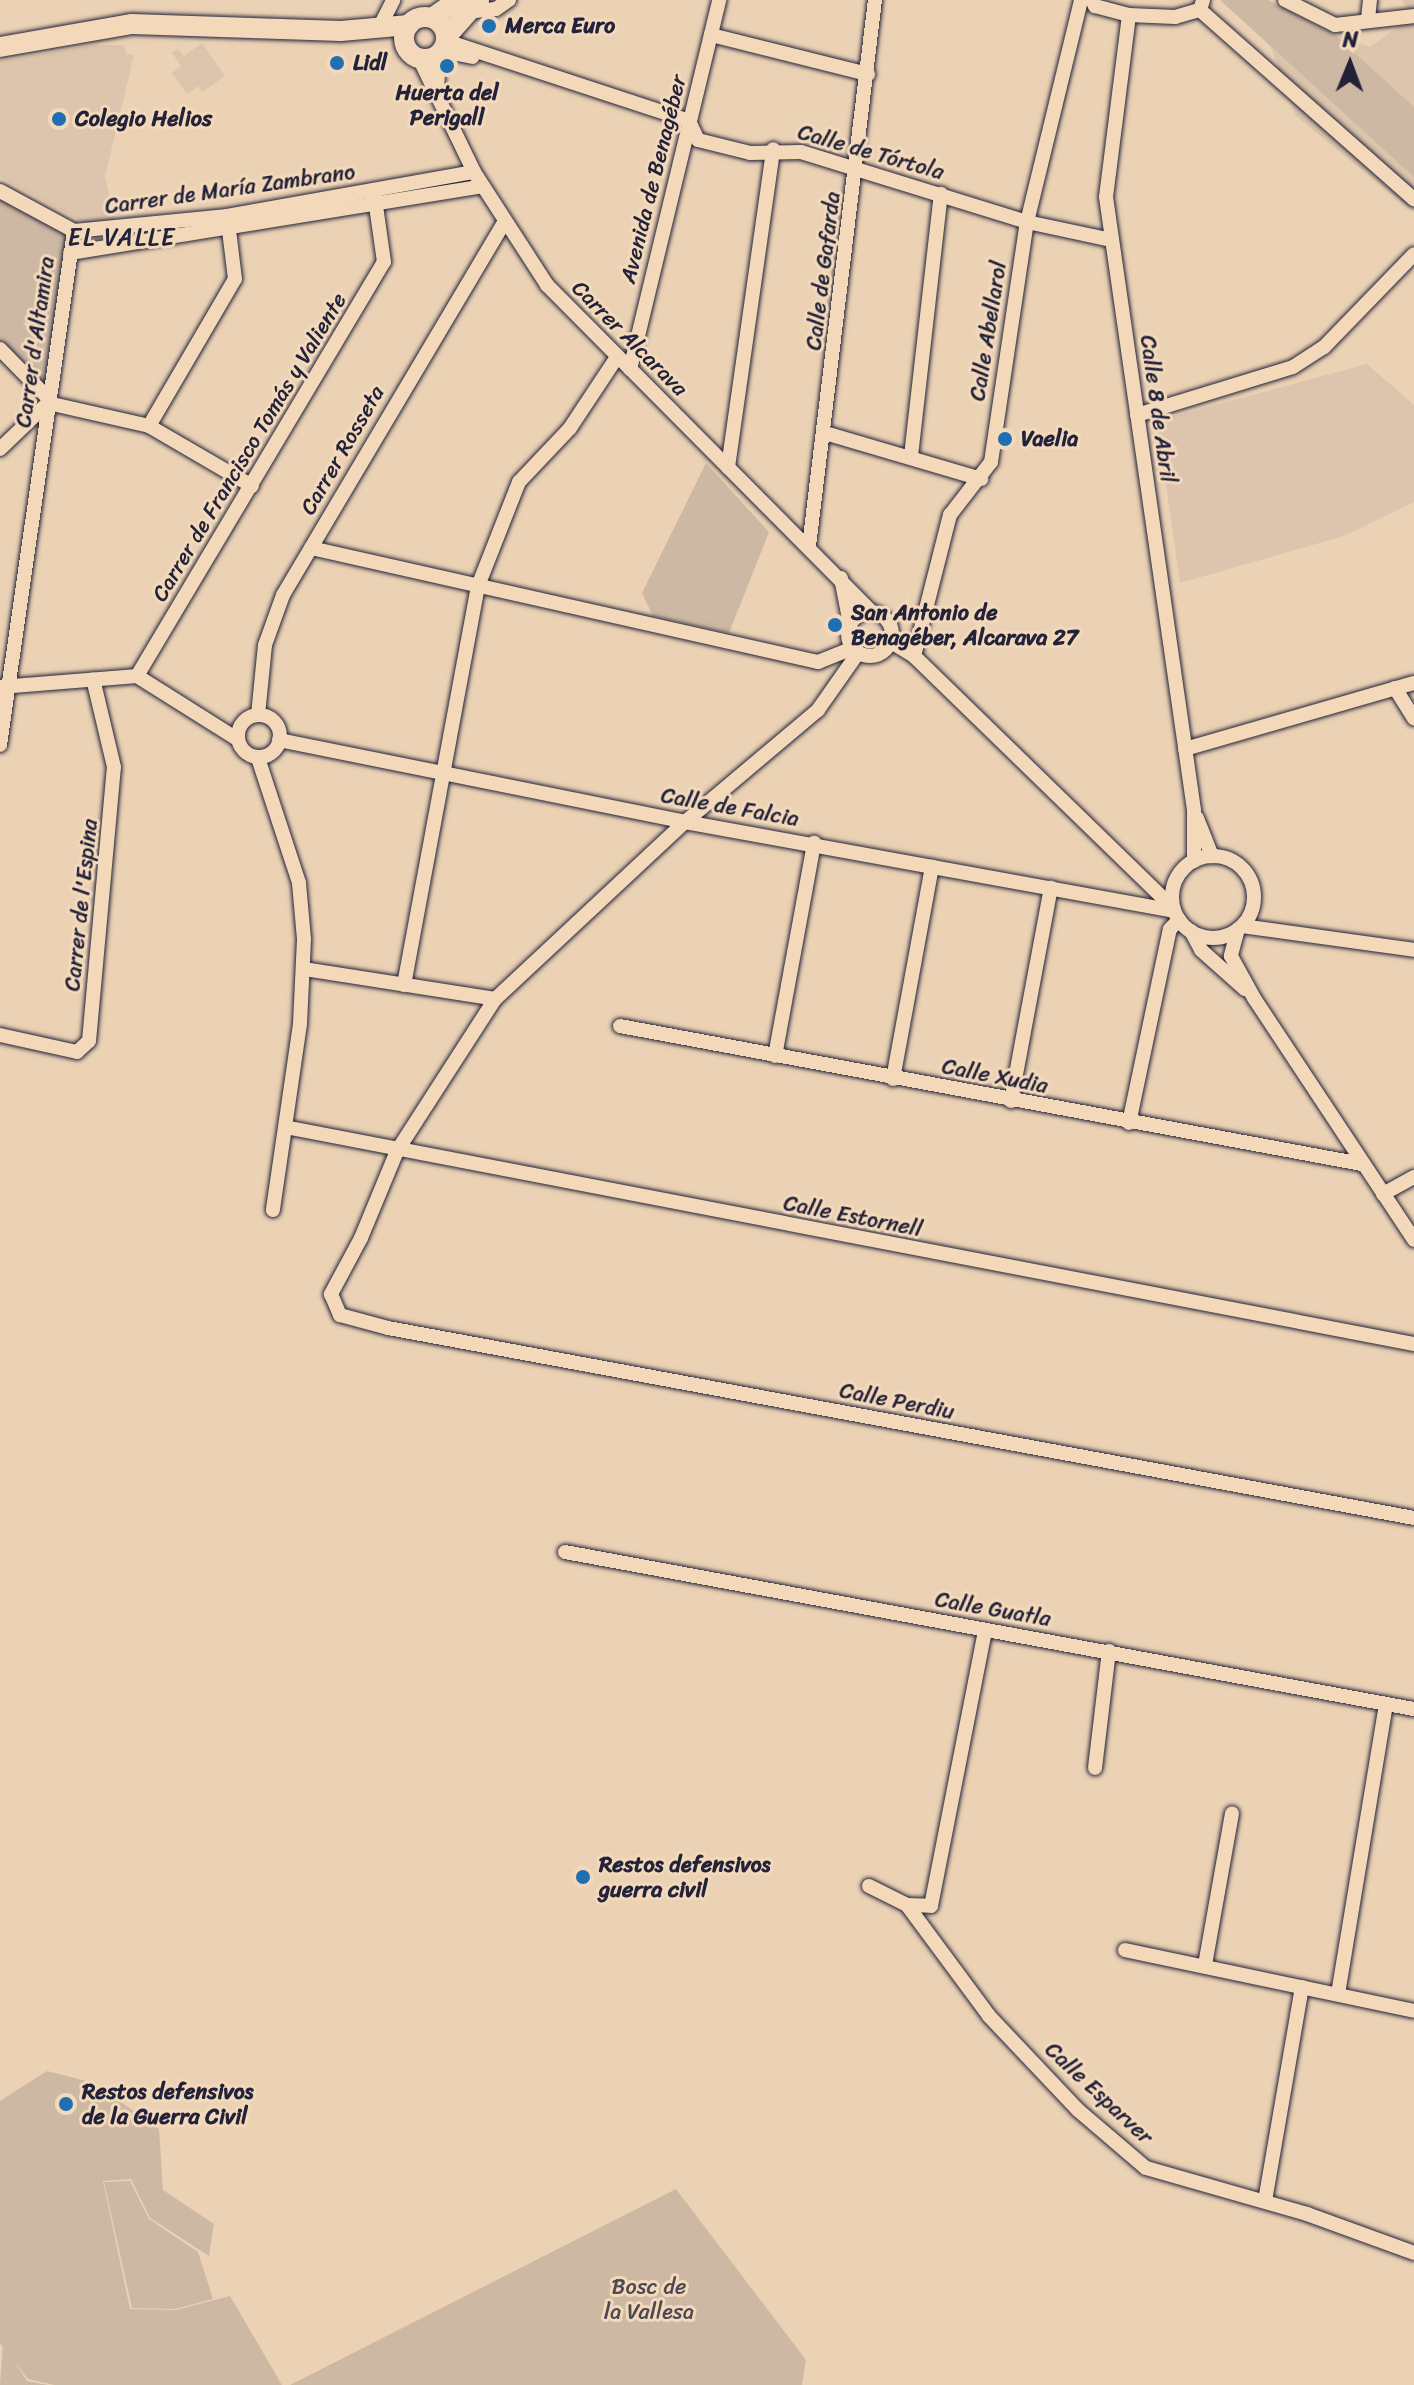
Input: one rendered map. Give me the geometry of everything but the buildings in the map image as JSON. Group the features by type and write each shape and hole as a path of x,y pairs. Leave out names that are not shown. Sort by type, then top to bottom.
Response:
{"main road":[{"path":"0,47 132,24 378,30 418,21 467,4"},
{"path":"433,48 467,4"},
{"path":"418,21 433,48"},
{"path":"418,21 433,48"},
{"path":"341,31 433,48"}],"street":[{"path":"396,0 400,11 418,21"},
{"path":"378,30 396,0"},
{"path":"467,4 496,9 509,0"},
{"name":"Avenida de Benagéber","path":"630,369 719,0"},
{"name":"Calle de Gafarda","path":"809,546 859,169 875,0"},
{"name":"Calle Abellarol","path":"914,656 950,515 981,479 991,462 1027,222 1081,0"},
{"path":"1092,0 1095,6 1129,15 1175,17 1201,5 1414,199"},
{"path":"1285,0 1335,25 1414,16"},
{"path":"1368,19 1370,0"},
{"name":"Calle 8 de Abril","path":"1129,15 1106,197 1194,810 1194,861"},
{"path":"711,35 868,74"},
{"name":"Calle de Tórtola","path":"433,48 492,59 689,121 698,140 750,153 773,149 859,169 1027,222 1112,240"},
{"name":"Carrer Alcarava","path":"433,48 437,92 478,179 547,285 871,611"},
{"path":"728,467 773,149"},
{"name":"Carrer de María Zambrano","path":"70,253 478,179"},
{"path":"0,191 74,231"},
{"path":"911,456 941,194"},
{"name":"Carrer de Francisco Tomás y Valiente","path":"137,676 384,262 375,198"},
{"path":"149,426 235,279 228,223"},
{"name":"Carrer de María Zambrano","path":"74,231 228,223"},
{"name":"Carrer Rosseta","path":"258,715 265,645 283,595 504,223"},
{"name":"Carrer d'Altamira","path":"0,745 4,687 74,231"},
{"path":"1137,415 1293,367 1324,347 1414,254"},
{"path":"0,349 47,400 149,426 252,486"},
{"path":"404,985 478,586 519,482 570,428 617,357"},
{"path":"0,449 47,400"},
{"path":"825,433 981,479"},
{"path":"311,548 818,662 855,650 876,655 891,642"},
{"path":"841,578 855,650"},
{"path":"850,624 871,611 887,618 891,642 914,656 1142,877 1191,931 1201,950 1254,998"},
{"name":"Calle Perdiu","path":"855,650 818,710 685,822 495,999 397,1151 361,1238 331,1294 340,1315 373,1325 1414,1518"},
{"path":"4,687 137,676 237,739 246,753 258,758 270,754 279,740 274,723 258,715 242,723 237,739"},
{"name":"Carrer de l'Espina","path":"0,1035 77,1052 89,1041 114,767 93,679"},
{"path":"1185,749 1414,683"},
{"path":"1395,688 1414,719"},
{"name":"Calle de Falcia","path":"279,740 685,822 814,843 1176,913"},
{"path":"258,758 299,883 304,969 273,1210"},
{"name":"Calle 8 de Abril","path":"1194,810 1212,856"},
{"path":"775,1056 814,843"},
{"path":"1129,1123 1176,913 1176,879 1194,861 1212,856 1236,863 1252,884 1251,911 1240,927 1231,956 1254,998 1414,1240"},
{"path":"893,1079 932,867"},
{"path":"1142,877 1176,879"},
{"path":"1011,1101 1051,888"},
{"path":"1191,931 1215,937 1240,927 1414,950"},
{"path":"304,969 495,999"},
{"name":"Calle Xudia","path":"620,1026 1362,1164"},
{"name":"Calle Estornell","path":"285,1127 397,1151 1414,1344"},
{"path":"1383,1194 1414,1177"},
{"name":"Calle Guatla","path":"565,1552 1414,1709"},
{"path":"869,1886 907,1905 931,1906 985,1630"},
{"path":"1095,1768 1109,1651"},
{"path":"1338,1994 1386,1704"},
{"path":"1205,1965 1232,1813"},
{"name":"Calle Esparver","path":"907,1905 989,2016 1078,2110 1146,2168 1265,2201 1414,2253"},
{"path":"1125,1950 1414,2011"},
{"path":"1265,2201 1302,1987"}],"shaded area":[{"path":"1402,0 1414,0 1414,212 1296,116 1266,34 1278,11 1370,47 1412,16"},
{"path":"202,43 225,76 202,92 198,86 187,94 172,73 181,66 172,53 178,49 184,56"},
{"name":"Colegio Helios","path":"93,45 123,45 127,54 134,55 105,177 115,219 94,228 0,177 0,61"},
{"path":"1367,364 1414,405 1414,502 1344,536 1180,583 1157,421"}],"green space":[{"path":"1220,0 1268,0 1335,35 1414,107 1414,177"},
{"path":"0,191 74,231 47,397 0,349"},
{"path":"706,463 769,532 729,633 653,616 642,593"},
{"path":"47,2071 94,2083 159,2129 163,2190 214,2224 209,2256 150,2218 131,2179 103,2181 130,2309 176,2310 230,2296 282,2385 54,2385 28,2379 0,2343 0,2101"},
{"path":"130,2181 149,2219 198,2252 213,2299 175,2309 132,2308 104,2182"},
{"name":"Bosc de la Vallesa","path":"676,2189 806,2360 802,2385 290,2385"},
{"path":"3,2344 27,2381 48,2385 0,2385"}],"place":[{"name":"Merca Euro","path":"489,26"},
{"name":"Lidl","path":"337,63"},
{"name":"Huerta del Perigall","path":"447,66"},
{"name":"Colegio Helios","path":"59,119"},
{"name":"Vaelia","path":"1005,439"},
{"name":"San Antonio de Benagéber, Alcarava 27","path":"835,625"},
{"name":"Restos defensivos guerra civil","path":"583,1877"},
{"name":"Restos defensivos de la Guerra Civil","path":"66,2104"}],"district":[{"name":"EL VALLE","path":"122,238"}]}
